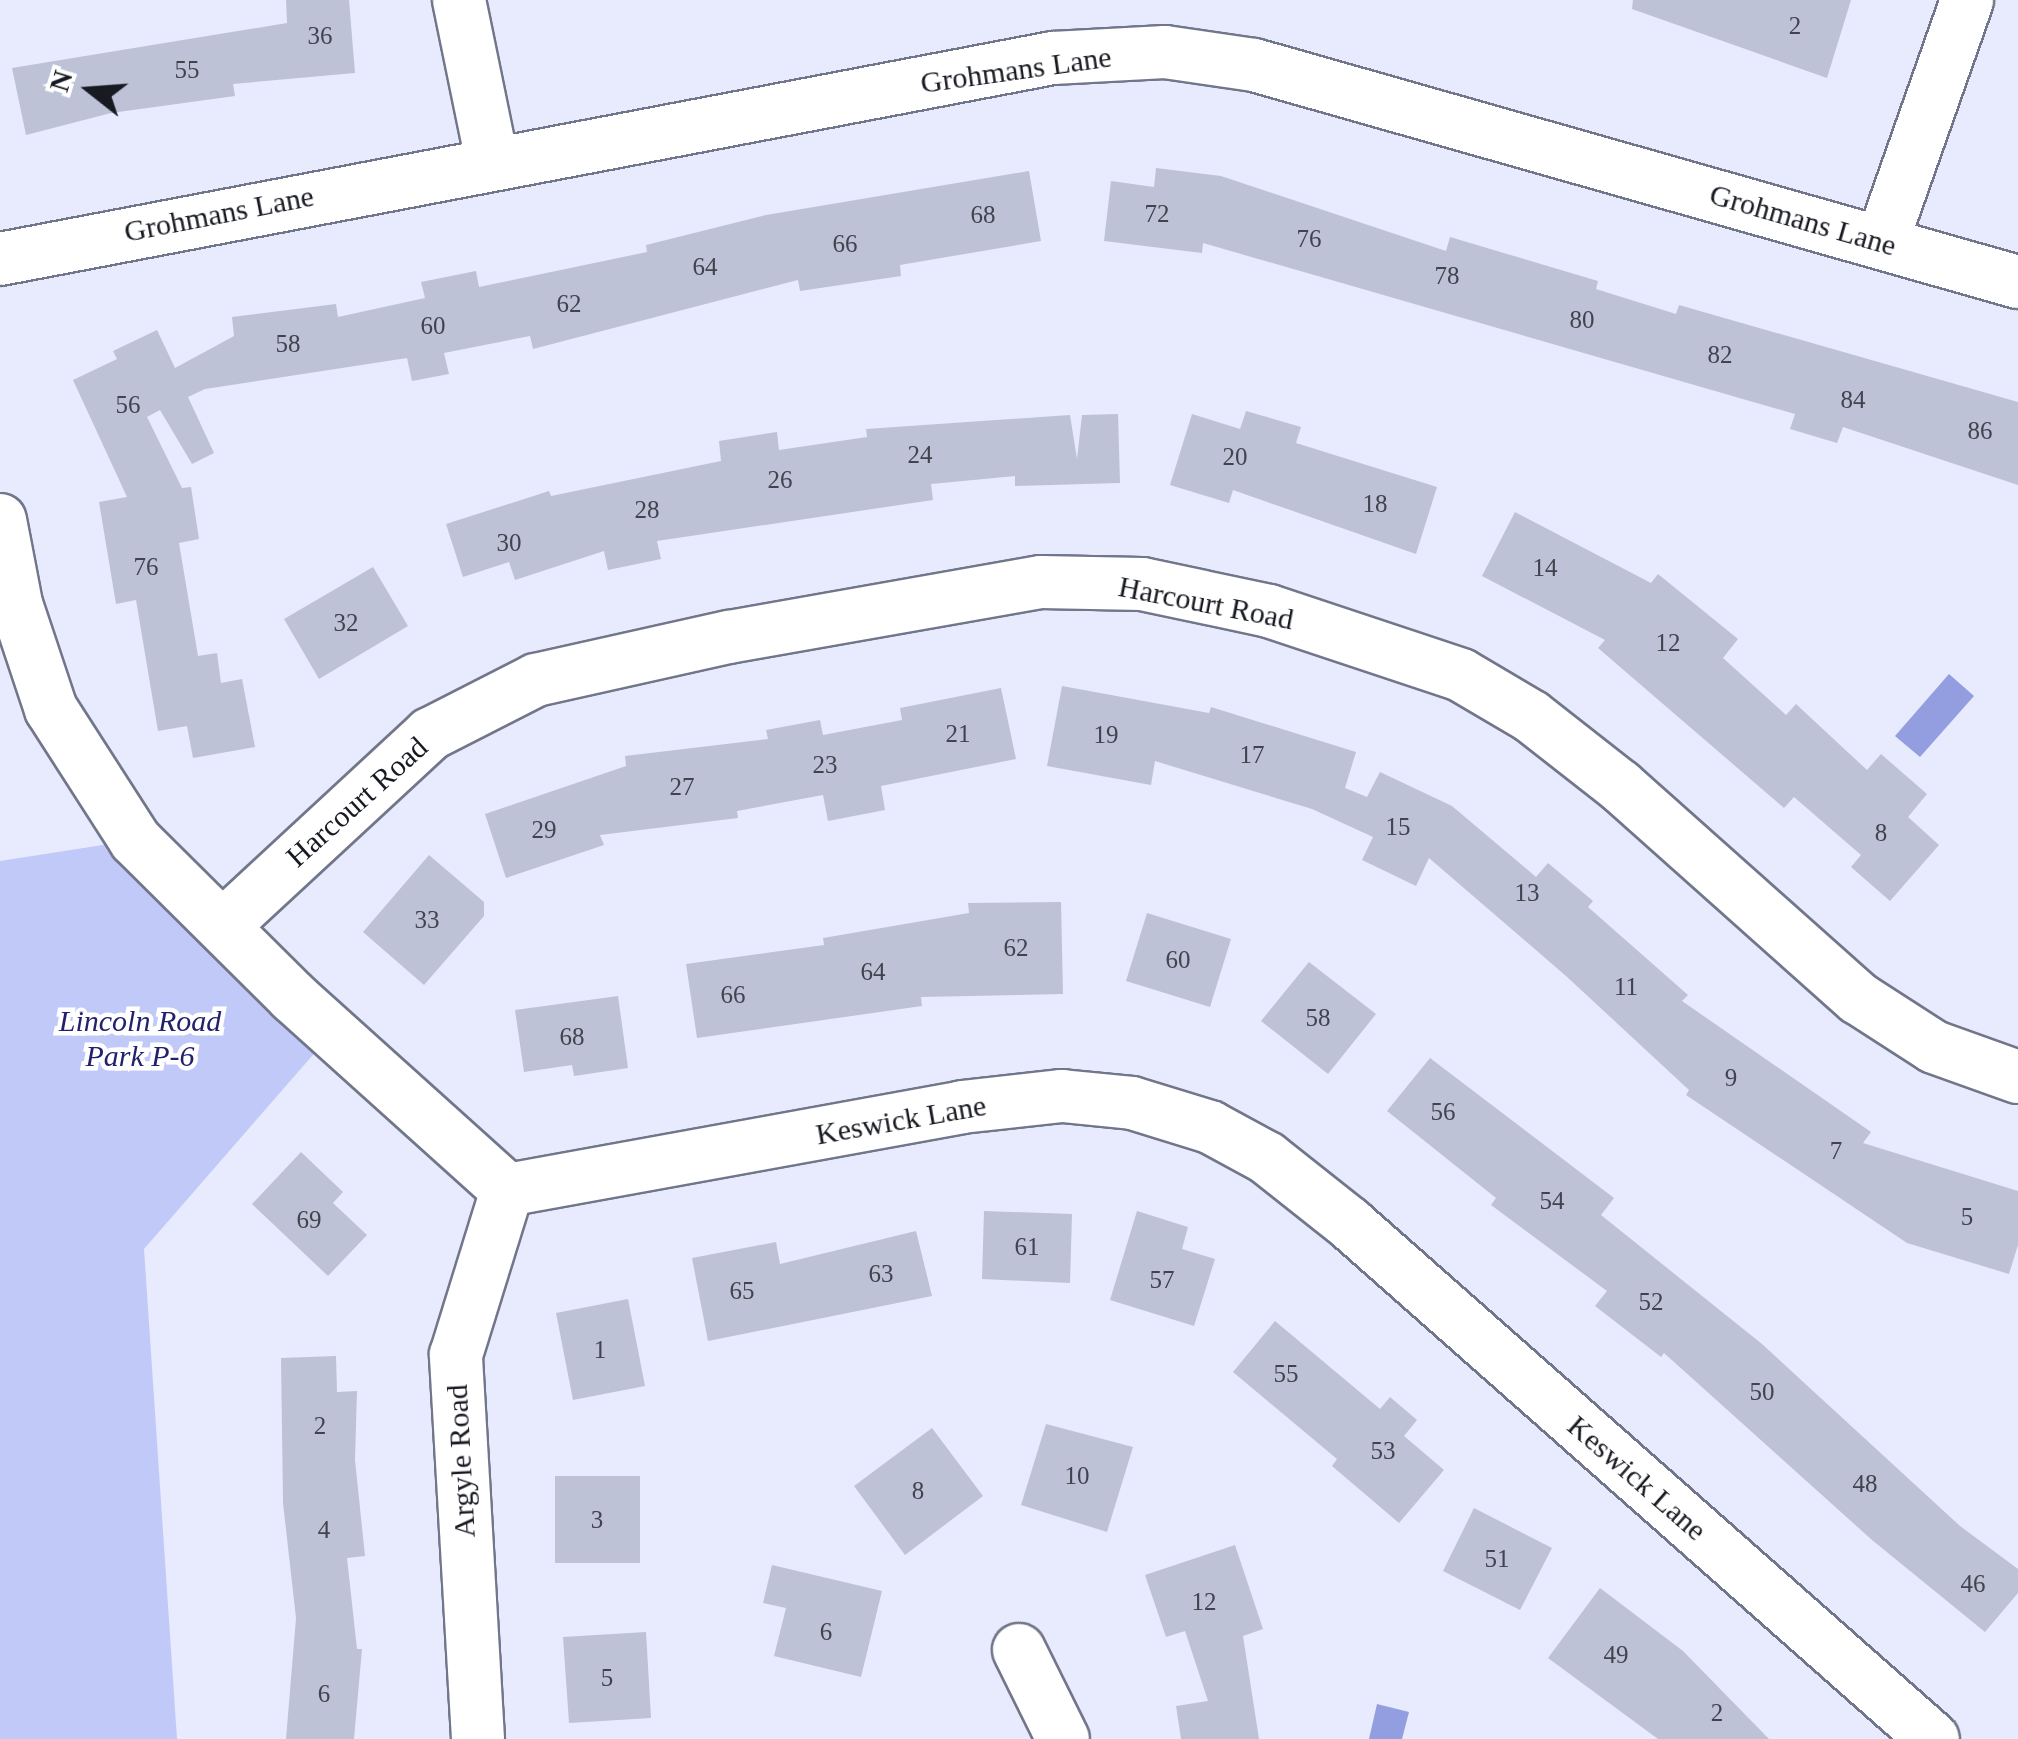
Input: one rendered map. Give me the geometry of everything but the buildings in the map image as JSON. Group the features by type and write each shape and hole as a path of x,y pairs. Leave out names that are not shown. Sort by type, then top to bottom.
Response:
{"street":[{"path":"459,0 492,161"},
{"path":"1882,242 1967,0"},
{"name":"Grohmans Lane","path":"0,259 492,161 1053,58 1165,52 1254,66 2018,282"},
{"path":"0,520 16,604 51,708 85,770 135,840 225,924 292,997 507,1190"},
{"name":"Harcourt Road","path":"225,924 430,734 536,680 728,637 1041,582 1142,584 1269,611 1461,675 1532,716 1620,786 1858,998 1934,1047 2018,1076"},
{"name":"Keswick Lane","path":"507,1190 962,1107 1062,1096 1132,1103 1210,1127 1267,1158 1348,1223 1929,1738"},
{"name":"Argyle Road","path":"478,1739 456,1354 507,1190"},
{"path":"1019,1650 1063,1739"}],"green space":[{"name":"Lincoln Road Park P-6","path":"135,840 332,1033 144,1249 177,1739 0,1739 0,861"}],"shaded area":[{"path":"1949,674 1974,696 1920,757 1895,736"},
{"path":"1377,1704 1409,1712 1402,1739 1369,1739"}]}
